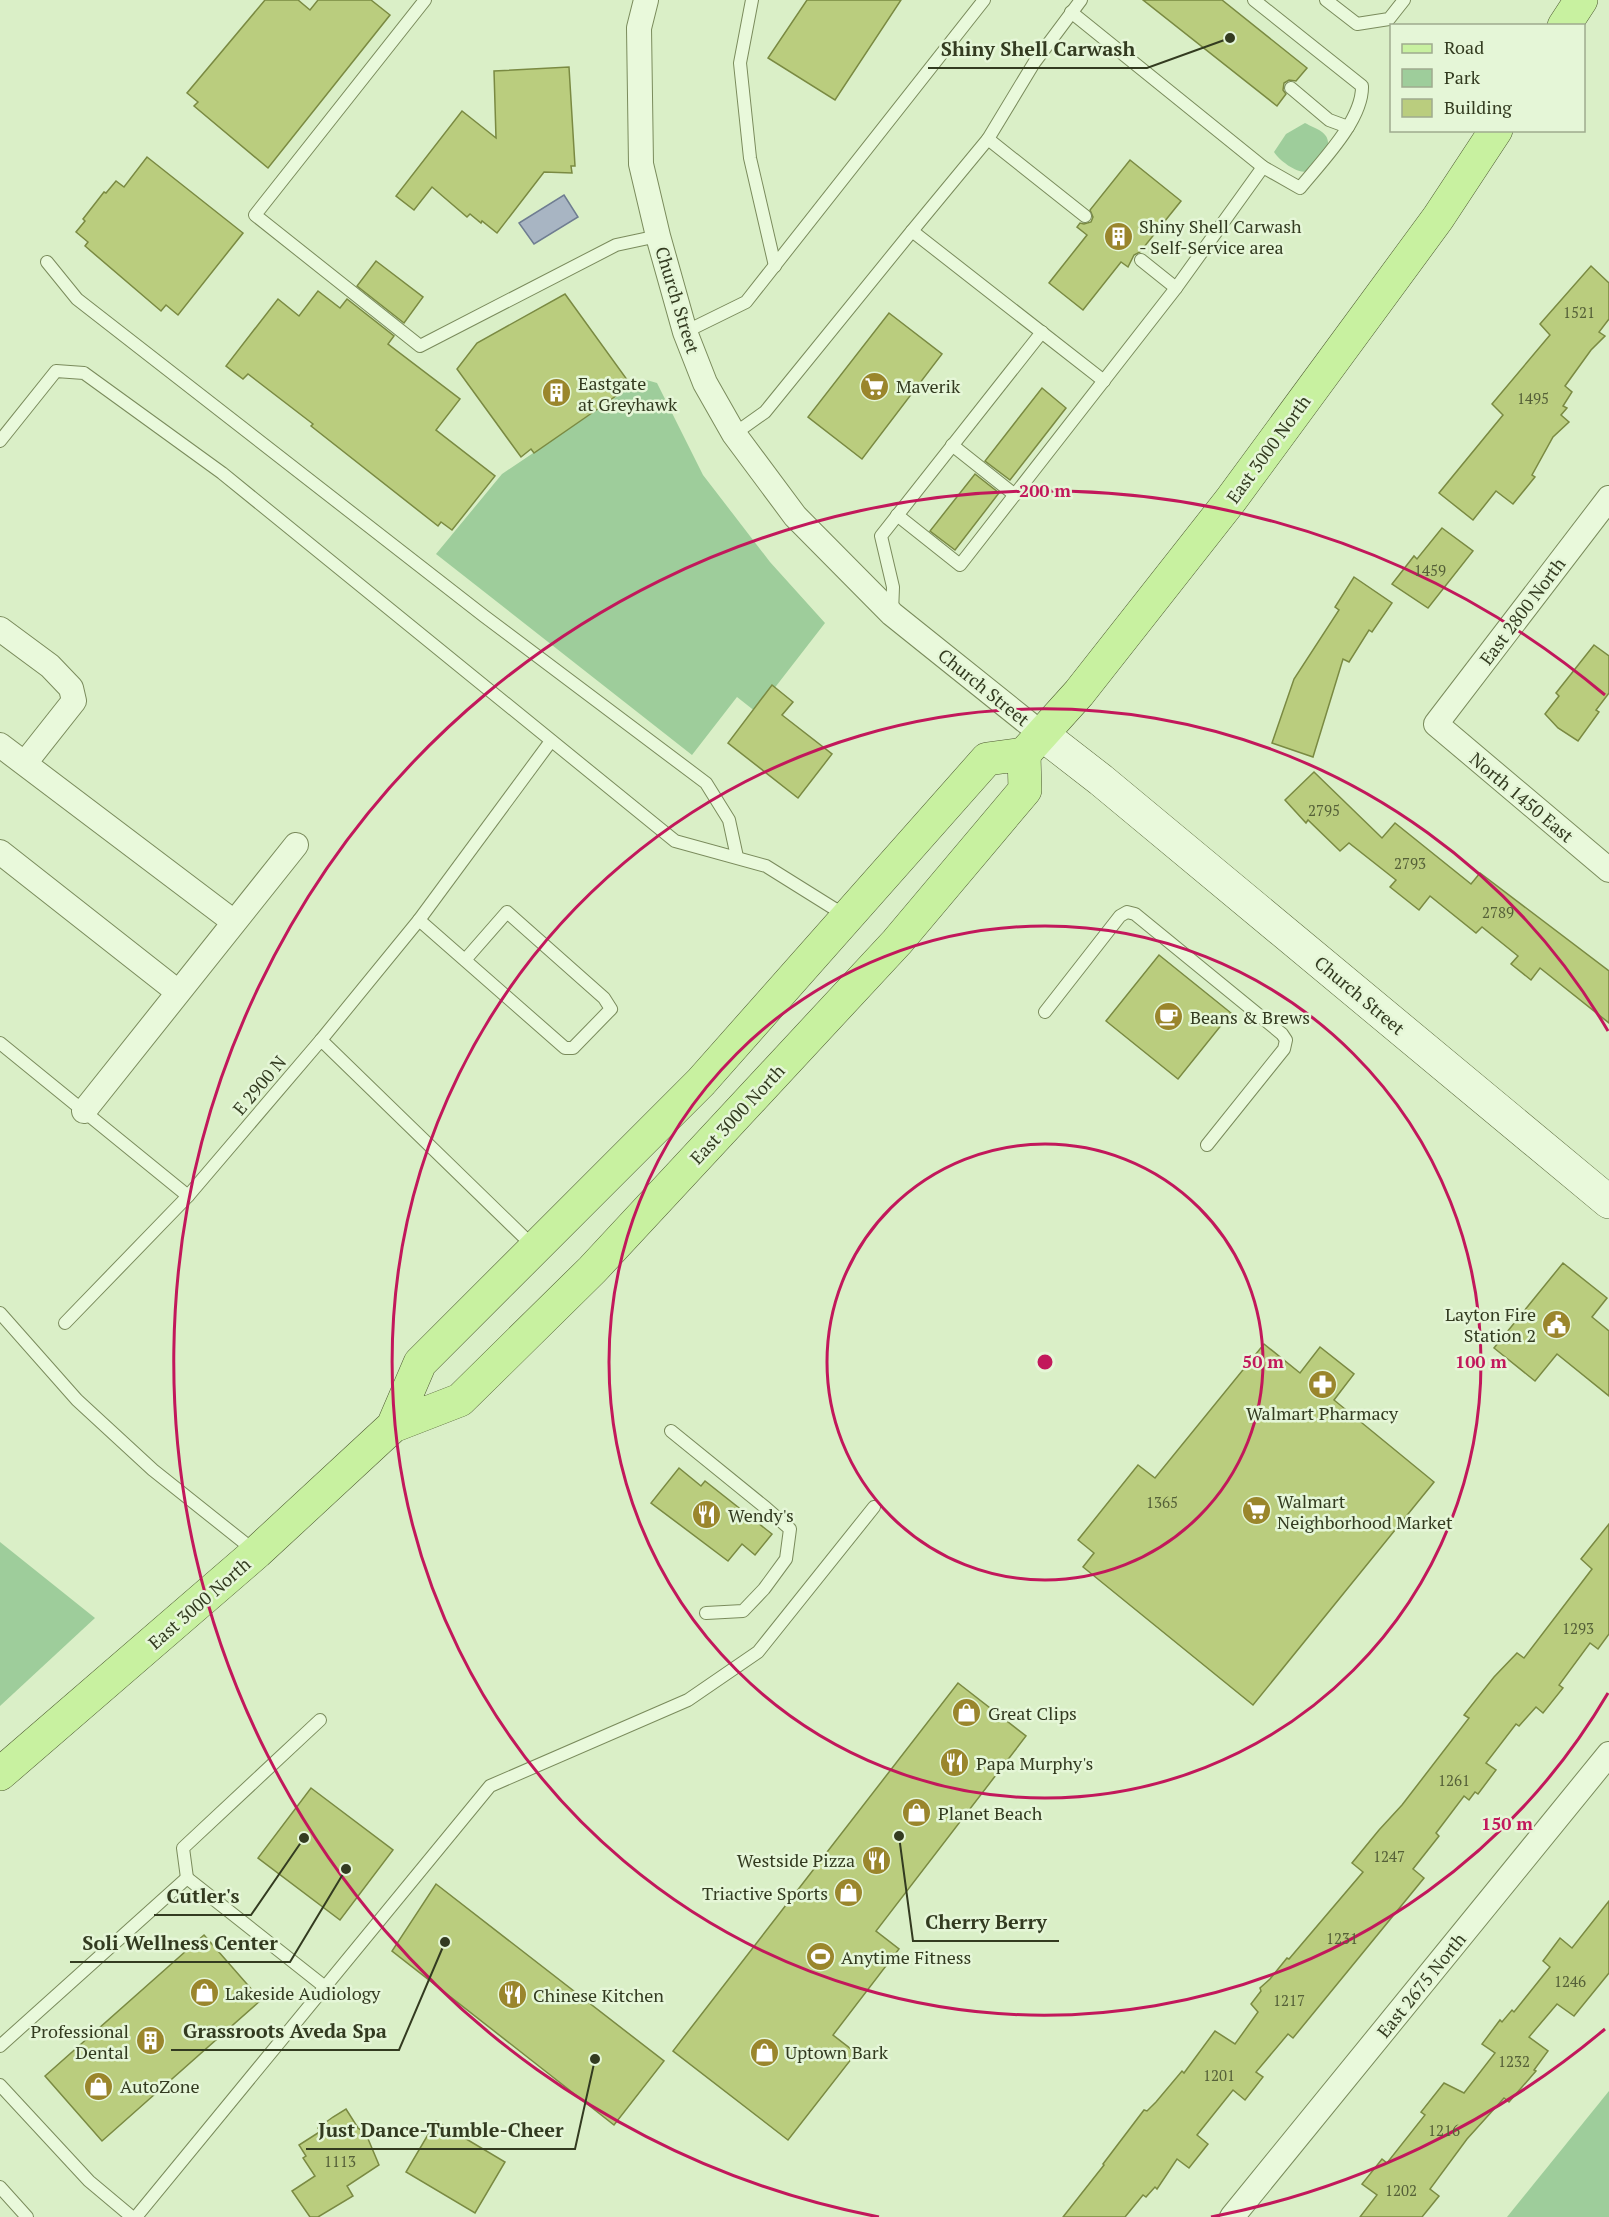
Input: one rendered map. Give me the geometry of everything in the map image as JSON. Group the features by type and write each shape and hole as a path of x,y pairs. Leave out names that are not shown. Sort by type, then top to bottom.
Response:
{"main road":[{"path":"1565,24 1581,0"},
{"name":"East 3000 North","path":"0,1774 257,1552 393,1426 460,1400 592,1270 897,942 1025,790 1033,745 1079,693 1230,501 1438,218 1495,132"},
{"name":"East 3000 North","path":"393,1426 420,1364 701,1082 987,759 1033,745"}],"street":[{"name":"Church Street","path":"646,0 639,28 641,164 685,332 705,383 734,434 795,516 892,614 1033,745 1119,795 1609,1202"},
{"name":"East 2800 North","path":"1436,724 1609,498"},
{"path":"0,629 50,666 71,688 74,701 25,763"},
{"name":"North 1450 East","path":"1436,724 1609,870"},
{"path":"0,745 234,922"},
{"path":"84,1111 296,845"},
{"path":"0,852 178,992"},
{"name":"East 2675 North","path":"1232,2217 1609,1754"}],"lane":[{"path":"425,0 255,215 420,346 616,245 658,236"},
{"path":"752,0 740,63 750,158 775,266"},
{"path":"685,332 746,303 984,0"},
{"path":"734,434 765,412 988,139 1034,63 1081,0"},
{"path":"1071,12 1263,167 1300,188 1347,127 1359,107 1362,86 1254,0"},
{"path":"1326,0 1357,24 1389,19 1404,0"},
{"path":"1291,88 1329,120 1347,127"},
{"path":"988,139 1085,216"},
{"path":"897,515 960,565 1176,288 1263,167"},
{"path":"912,231 1104,381"},
{"path":"1141,260 1176,288"},
{"path":"47,262 77,299 484,616 706,783 729,820 737,857"},
{"path":"892,614 894,587 881,536 1042,333"},
{"path":"0,441 56,371 84,373 222,473 675,841 766,866 847,916"},
{"path":"952,446 1015,495"},
{"name":"E 2900 N","path":"65,1323 188,1196 321,1040 419,920 551,741"},
{"path":"419,920 565,1048 573,1048 611,1009 604,998 507,912 465,960"},
{"path":"1045,1012 1120,916 1127,912 1135,914 1282,1034 1286,1040 1284,1049 1207,1145"},
{"path":"321,1040 536,1249"},
{"path":"0,1043 188,1196"},
{"path":"0,1313 77,1400 153,1470 257,1552"},
{"path":"671,1431 790,1529 786,1559 764,1589 743,1611 706,1613"},
{"path":"0,2085 89,2181 134,2217 490,1786 688,1700 758,1652 874,1507"},
{"path":"320,1720 183,1848 187,1878 325,1987"},
{"path":"0,2046 187,1878"},
{"path":"0,2187 27,2217"}],"green space":[{"path":"1305,123 1325,134 1328,141 1328,146 1306,172 1288,165 1274,152 1286,134"},
{"path":"643,379 657,383 703,475 770,562 825,623 756,712 737,697 692,755 436,554 502,474"},
{"path":"0,1542 95,1618 0,1706"},
{"path":"1609,2091 1609,2217 1507,2217"}],"water":[{"path":"564,195 578,217 534,244 519,223"}],"building":[{"path":"265,0 298,0 310,10 318,0 371,0 390,15 268,168 194,106 198,102 187,93"},
{"path":"807,0 901,0 835,100 768,58"},
{"path":"1143,0 1222,0 1307,68 1296,81 1289,80 1284,83 1283,90 1286,94 1277,106"},
{"path":"569,67 575,166 571,166 572,173 544,172 497,233 470,214 467,217 432,187 414,210 396,196 462,111 496,138 494,71"},
{"path":"147,157 243,233 178,315 166,305 161,311 85,246 88,242 76,232 104,192 106,193 116,181 124,187"},
{"name":"Shiny Shell Carwash - Self-Service area","path":"1130,160 1181,201 1140,252 1134,255 1128,267 1121,262 1083,310 1049,283 1087,235 1077,227 1080,223 1091,222 1093,217 1090,210"},
{"path":"376,261 423,297 404,323 357,286"},
{"path":"1591,266 1609,283 1609,319 1599,332 1605,336 1591,350 1565,386 1572,392 1563,406 1567,408 1561,415 1569,422 1553,437 1532,475 1535,477 1513,504 1496,491 1473,520 1439,493 1503,415 1492,404 1550,335 1540,324"},
{"path":"318,291 340,308 347,299 394,336 388,344 460,399 436,430 495,476 452,530 441,522 438,526 248,374 243,379 226,366 278,299 299,316"},
{"name":"Eastgate at Greyhawk","path":"565,294 628,381 617,389 620,393 602,406 534,453 531,449 521,457 457,369 477,343"},
{"name":"Maverik","path":"889,313 942,354 862,459 808,417"},
{"path":"1042,388 1066,408 1010,480 985,461"},
{"path":"975,474 999,493 955,550 930,531"},
{"path":"1442,528 1473,551 1428,608 1392,584 1414,556 1417,559"},
{"path":"1354,577 1392,603 1372,632 1369,630 1349,662 1343,659 1313,757 1272,743 1294,679 1339,610 1335,607"},
{"path":"1594,645 1609,656 1609,693 1596,710 1599,712 1578,741 1558,728 1545,714 1559,696 1556,693"},
{"path":"772,685 793,702 782,715 832,754 798,798 728,743"},
{"path":"1314,772 1382,838 1395,823 1471,884 1480,873 1609,971 1609,1023 1540,968 1531,980 1511,964 1518,956 1482,927 1476,933 1430,896 1419,910 1390,887 1396,880 1349,843 1340,851 1308,820 1306,823 1285,800"},
{"name":"Beans & Brews","path":"1159,955 1231,1013 1178,1079 1106,1021"},
{"name":"Layton Fire Station 2","path":"1563,1263 1607,1298 1592,1317 1609,1331 1609,1396 1557,1354 1535,1381 1494,1348"},
{"name":"Walmart Neighborhood Market","path":"1264,1344 1300,1373 1320,1347 1354,1374 1334,1400 1434,1482 1253,1705 1083,1567 1094,1553 1078,1540 1138,1465 1155,1478"},
{"name":"Wendy's","path":"679,1468 701,1486 705,1481 772,1534 755,1555 742,1544 728,1561 651,1503"},
{"path":"1609,1524 1609,1634 1598,1649 1590,1643 1559,1685 1563,1688 1543,1713 1536,1707 1519,1726 1516,1724 1486,1763 1496,1770 1478,1794 1475,1792 1469,1800 1464,1796 1436,1833 1439,1836 1413,1869 1424,1878 1293,2038 1288,2034 1256,2072 1263,2077 1245,2100 1233,2090 1197,2135 1208,2144 1189,2168 1177,2159 1157,2189 1155,2187 1146,2197 1143,2195 1125,2217 1063,2217 1144,2110 1147,2111 1156,2102 1182,2071 1184,2073 1215,2031 1235,2044 1258,2012 1251,2004 1261,1991 1260,1988 1287,1958 1289,1959 1363,1872 1352,1863 1402,1805 1469,1718 1464,1715 1494,1677 1517,1653 1524,1658 1592,1569 1581,1559"},
{"path":"958,1683 1026,1736 876,1931 899,1949 833,2035 856,2053 788,2140 673,2051"},
{"path":"311,1788 393,1850 340,1920 258,1858"},
{"path":"436,1884 664,2061 614,2125 392,1951"},
{"path":"1609,1901 1609,1973 1574,2016 1557,2004 1529,2037 1548,2051 1534,2070 1536,2071 1509,2102 1504,2098 1467,2139 1430,2189 1439,2196 1422,2217 1360,2217 1377,2195 1362,2184 1382,2159 1387,2163 1425,2115 1421,2112 1444,2083 1464,2093 1495,2053 1482,2044 1500,2020 1502,2022 1512,2010 1514,2012 1550,1967 1543,1961 1560,1938 1572,1948"},
{"path":"204,1935 261,2000 102,2141 45,2076"},
{"path":"346,2109 358,2128 366,2134 379,2165 347,2186 353,2196 318,2217 310,2217 292,2191 315,2176 303,2158 306,2156 299,2145 321,2131 318,2128"},
{"path":"436,2121 505,2162 475,2213 406,2172"}],"place":[{"name":"Shiny Shell Carwash","path":"1230,38"},
{"name":"Shiny Shell Carwash - Self-Service area","path":"1118,236"},
{"name":"Maverik","path":"875,386"},
{"name":"Eastgate at Greyhawk","path":"557,393"},
{"name":"Beans & Brews","path":"1169,1017"},
{"name":"Layton Fire Station 2","path":"1557,1324"},
{"name":"Walmart Pharmacy","path":"1322,1384"},
{"name":"Walmart Neighborhood Market","path":"1256,1511"},
{"name":"Wendy's","path":"707,1515"},
{"name":"Great Clips","path":"967,1713"},
{"name":"Papa Murphy's","path":"955,1763"},
{"name":"Planet Beach","path":"917,1813"},
{"name":"Cherry Berry","path":"899,1836"},
{"name":"Cutler's","path":"304,1838"},
{"name":"Westside Pizza","path":"876,1860"},
{"name":"Soli Wellness Center","path":"346,1869"},
{"name":"Triactive Sports","path":"849,1893"},
{"name":"Grassroots Aveda Spa","path":"445,1942"},
{"name":"Anytime Fitness","path":"820,1957"},
{"name":"Lakeside Audiology","path":"204,1993"},
{"name":"Chinese Kitchen","path":"512,1995"},
{"name":"Professional Dental","path":"150,2041"},
{"name":"Uptown Bark","path":"764,2052"},
{"name":"Just Dance-Tumble-Cheer","path":"595,2059"},
{"name":"AutoZone","path":"99,2086"}]}
